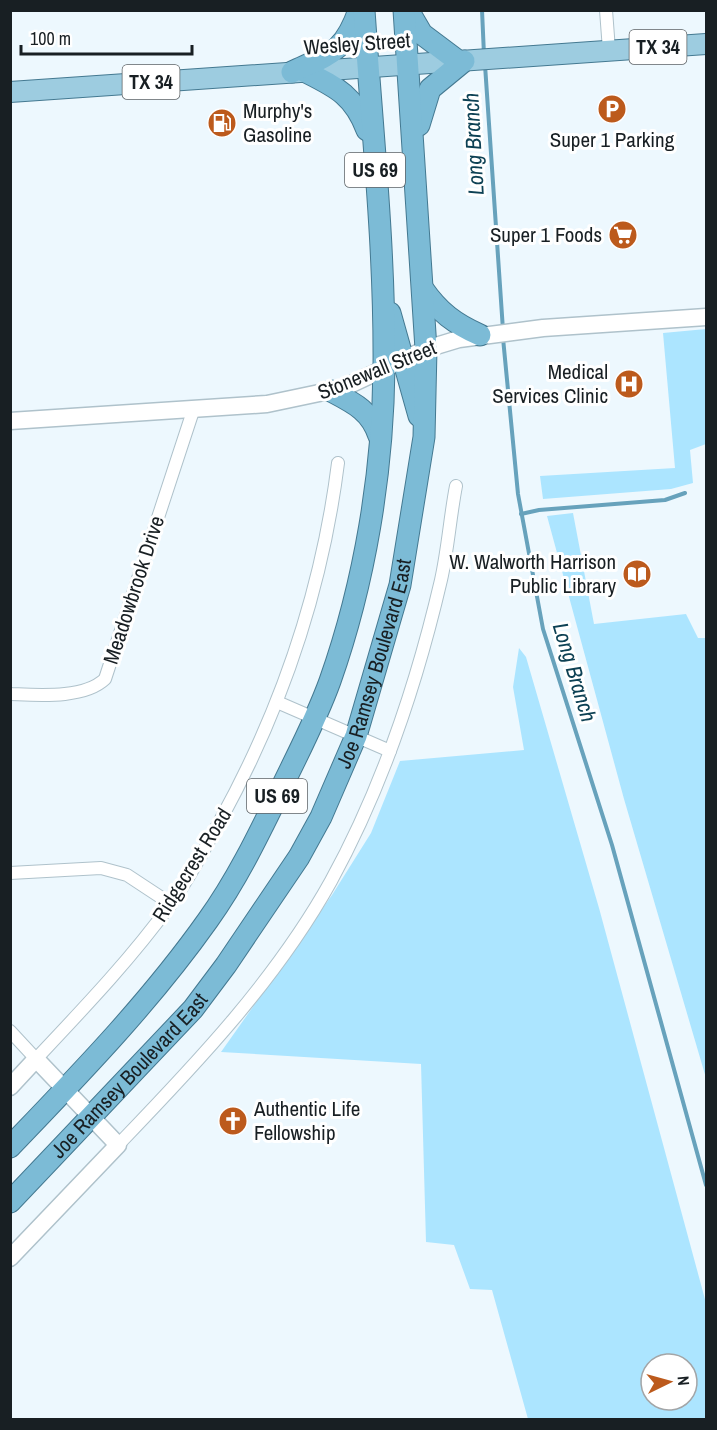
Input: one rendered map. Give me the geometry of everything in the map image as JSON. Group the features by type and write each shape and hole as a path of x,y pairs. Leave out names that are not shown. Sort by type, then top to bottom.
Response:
{"highway":[{"path":"298,72 337,51 351,33 359,10"},
{"name":"Joe Ramsey Boulevard East","path":"10,1147 65,1090 176,962 209,919 250,851 315,718 330,679 351,610 367,536 380,436 384,370 383,293 364,10"},
{"path":"406,10 422,34 463,61 430,88 424,102 414,150"},
{"name":"Joe Ramsey Boulevard East","path":"10,1202 193,1009 226,965 299,857 321,817 356,736 400,585 424,437 426,349 406,10"},
{"path":"298,72 337,88 356,105 373,144"},
{"path":"423,290 441,313 461,327 483,334"},
{"path":"383,293 404,360 424,437"},
{"path":"332,391 364,410 374,420 380,436"}],"main road":[{"name":"Wesley Street","path":"10,92 706,44"}],"street":[{"path":"606,10 609,50"},
{"name":"Stonewall Street","path":"10,421 267,404 332,391 384,370 426,349 483,334 706,317"},
{"name":"Meadowbrook Drive","path":"10,694 79,691 93,688 105,679 194,408"},
{"name":"Ridgecrest Road","path":"10,1087 109,981 171,904 192,873 231,801 277,702 304,622 329,529 338,463"},
{"path":"10,1258 224,1030 303,927 331,881 390,751 409,696 440,582 456,486"},
{"path":"277,702 390,751"},
{"path":"10,873 108,869 128,875 171,904"},
{"path":"10,1031 118,1145"}],"shaded area":[{"path":"706,329 706,444 690,450 693,483 671,489 543,499 540,476 675,468 663,333"},
{"path":"573,513 594,624 686,614 698,638 706,638 706,1078 624,799 547,516"},
{"path":"519,648 526,657 599,908 706,1303 706,1419 528,1419 492,1290 470,1289 454,1245 426,1242 421,1064 221,1052 332,895 371,833 400,761 524,750 513,687"}],"waterway":[{"name":"Long Branch","path":"482,10 484,55"},
{"name":"Long Branch","path":"485,65 503,330"},
{"name":"Long Branch","path":"503,338 518,494 543,629 612,845 706,1185"},
{"path":"521,514 539,510 665,500 685,493"}],"place":[{"name":"Super 1 Parking","path":"612,109"},
{"name":"Murphy's Gasoline","path":"222,123"},
{"name":"Super 1 Foods","path":"623,235"},
{"name":"Medical Services Clinic","path":"629,384"},
{"name":"W. Walworth Harrison Public Library","path":"637,574"},
{"name":"Authentic Life Fellowship","path":"233,1121"}]}
